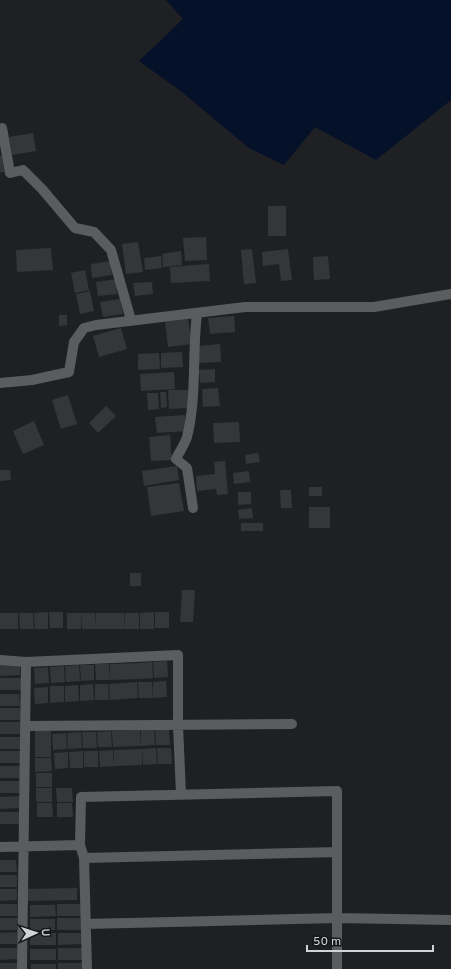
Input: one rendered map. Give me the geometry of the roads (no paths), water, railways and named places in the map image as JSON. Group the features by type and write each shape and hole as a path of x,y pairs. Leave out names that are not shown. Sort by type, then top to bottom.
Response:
{"street":[{"path":"0,128 2,128 10,173 23,170 42,189 75,228 94,232 111,250 131,320"},
{"path":"0,383 32,380 69,372 74,342 84,328 131,320 260,306 374,307 451,294"},
{"path":"193,508 187,468 176,459 186,438 192,398 193,355 197,314"},
{"path":"0,660 26,662 178,655 178,725 181,794"},
{"path":"22,969 26,662"},
{"path":"25,726 292,724"},
{"path":"87,969 84,858 80,845 81,797 337,790 337,969"},
{"path":"0,847 80,845"},
{"path":"84,858 337,852"},
{"path":"86,924 337,918 451,920"}],"water":[{"path":"166,0 451,0 451,100 376,160 315,127 284,165 249,148 182,92 139,61 183,19"}]}
